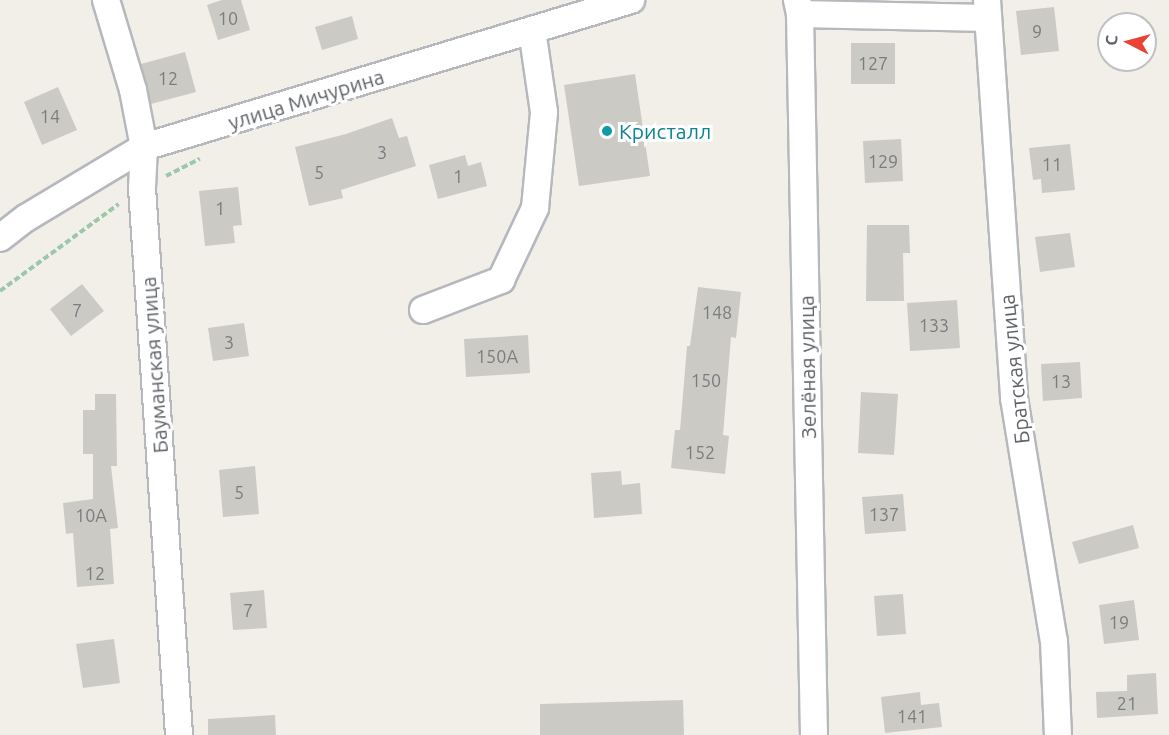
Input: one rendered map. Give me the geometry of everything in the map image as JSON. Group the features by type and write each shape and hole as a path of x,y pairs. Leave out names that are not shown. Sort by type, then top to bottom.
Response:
{"street":[{"name":"Бауманская улица","path":"106,0 133,90 144,147 142,188 179,735"},
{"name":"улица Мичурина","path":"0,238 26,218 144,147 631,0"},
{"path":"798,7 987,9"},
{"name":"Зелёная улица","path":"798,7 814,735"},
{"name":"Братская улица","path":"987,9 1014,398 1054,640 1058,735"},
{"path":"423,310 501,280 535,208 544,112 532,30"}],"path":[{"path":"0,291 142,188 210,154"}],"building":[{"path":"222,0 241,0 250,30 218,40 207,5"},
{"path":"1054,7 1059,51 1021,55 1016,11"},
{"path":"352,16 358,39 322,50 315,27"},
{"path":"851,43 895,43 895,84 851,84"},
{"path":"185,52 196,92 151,104 141,64"},
{"name":"Кристалл","path":"635,74 650,176 579,186 564,85"},
{"path":"58,87 77,130 42,145 24,102"},
{"path":"392,118 399,138 407,136 416,166 341,190 343,198 309,206 295,147 346,134"},
{"path":"901,139 903,181 865,183 863,141"},
{"path":"1070,144 1075,190 1042,193 1041,179 1033,180 1029,148"},
{"path":"465,155 468,166 481,162 487,186 438,199 429,165"},
{"path":"238,187 242,225 233,226 235,243 205,246 199,191"},
{"path":"867,225 909,225 910,253 903,253 904,301 866,301"},
{"path":"1070,233 1075,267 1040,272 1035,237"},
{"path":"82,284 104,311 71,336 50,309"},
{"path":"698,287 741,292 736,338 731,337 723,435 729,436 725,474 671,468 675,430 680,430 687,346 690,346"},
{"path":"957,300 960,348 910,351 907,303"},
{"path":"244,323 249,356 213,361 208,328"},
{"path":"528,335 530,373 466,377 464,339"},
{"path":"1080,362 1082,398 1043,401 1041,364"},
{"path":"861,392 898,394 894,455 858,453"},
{"path":"95,394 116,394 117,466 111,466 118,528 110,529 114,584 77,587 73,533 66,534 63,503 93,499 93,454 83,454 83,410 95,410"},
{"path":"255,466 259,514 223,517 219,470"},
{"path":"621,471 622,485 640,483 642,514 594,518 591,473"},
{"path":"903,494 906,531 865,534 862,497"},
{"path":"1133,525 1139,548 1079,564 1072,542"},
{"path":"264,590 267,628 233,630 230,593"},
{"path":"903,594 906,634 877,636 874,596"},
{"path":"1134,600 1139,640 1104,644 1099,605"},
{"path":"114,639 120,683 83,688 76,644"},
{"path":"1156,673 1158,714 1097,718 1096,692 1127,691 1127,675"},
{"path":"920,692 921,705 939,703 942,727 885,733 881,697"},
{"path":"683,700 684,735 540,735 540,704"},
{"path":"275,715 276,735 208,735 208,719"}],"place":[{"name":"Кристалл","path":"607,131"}]}
